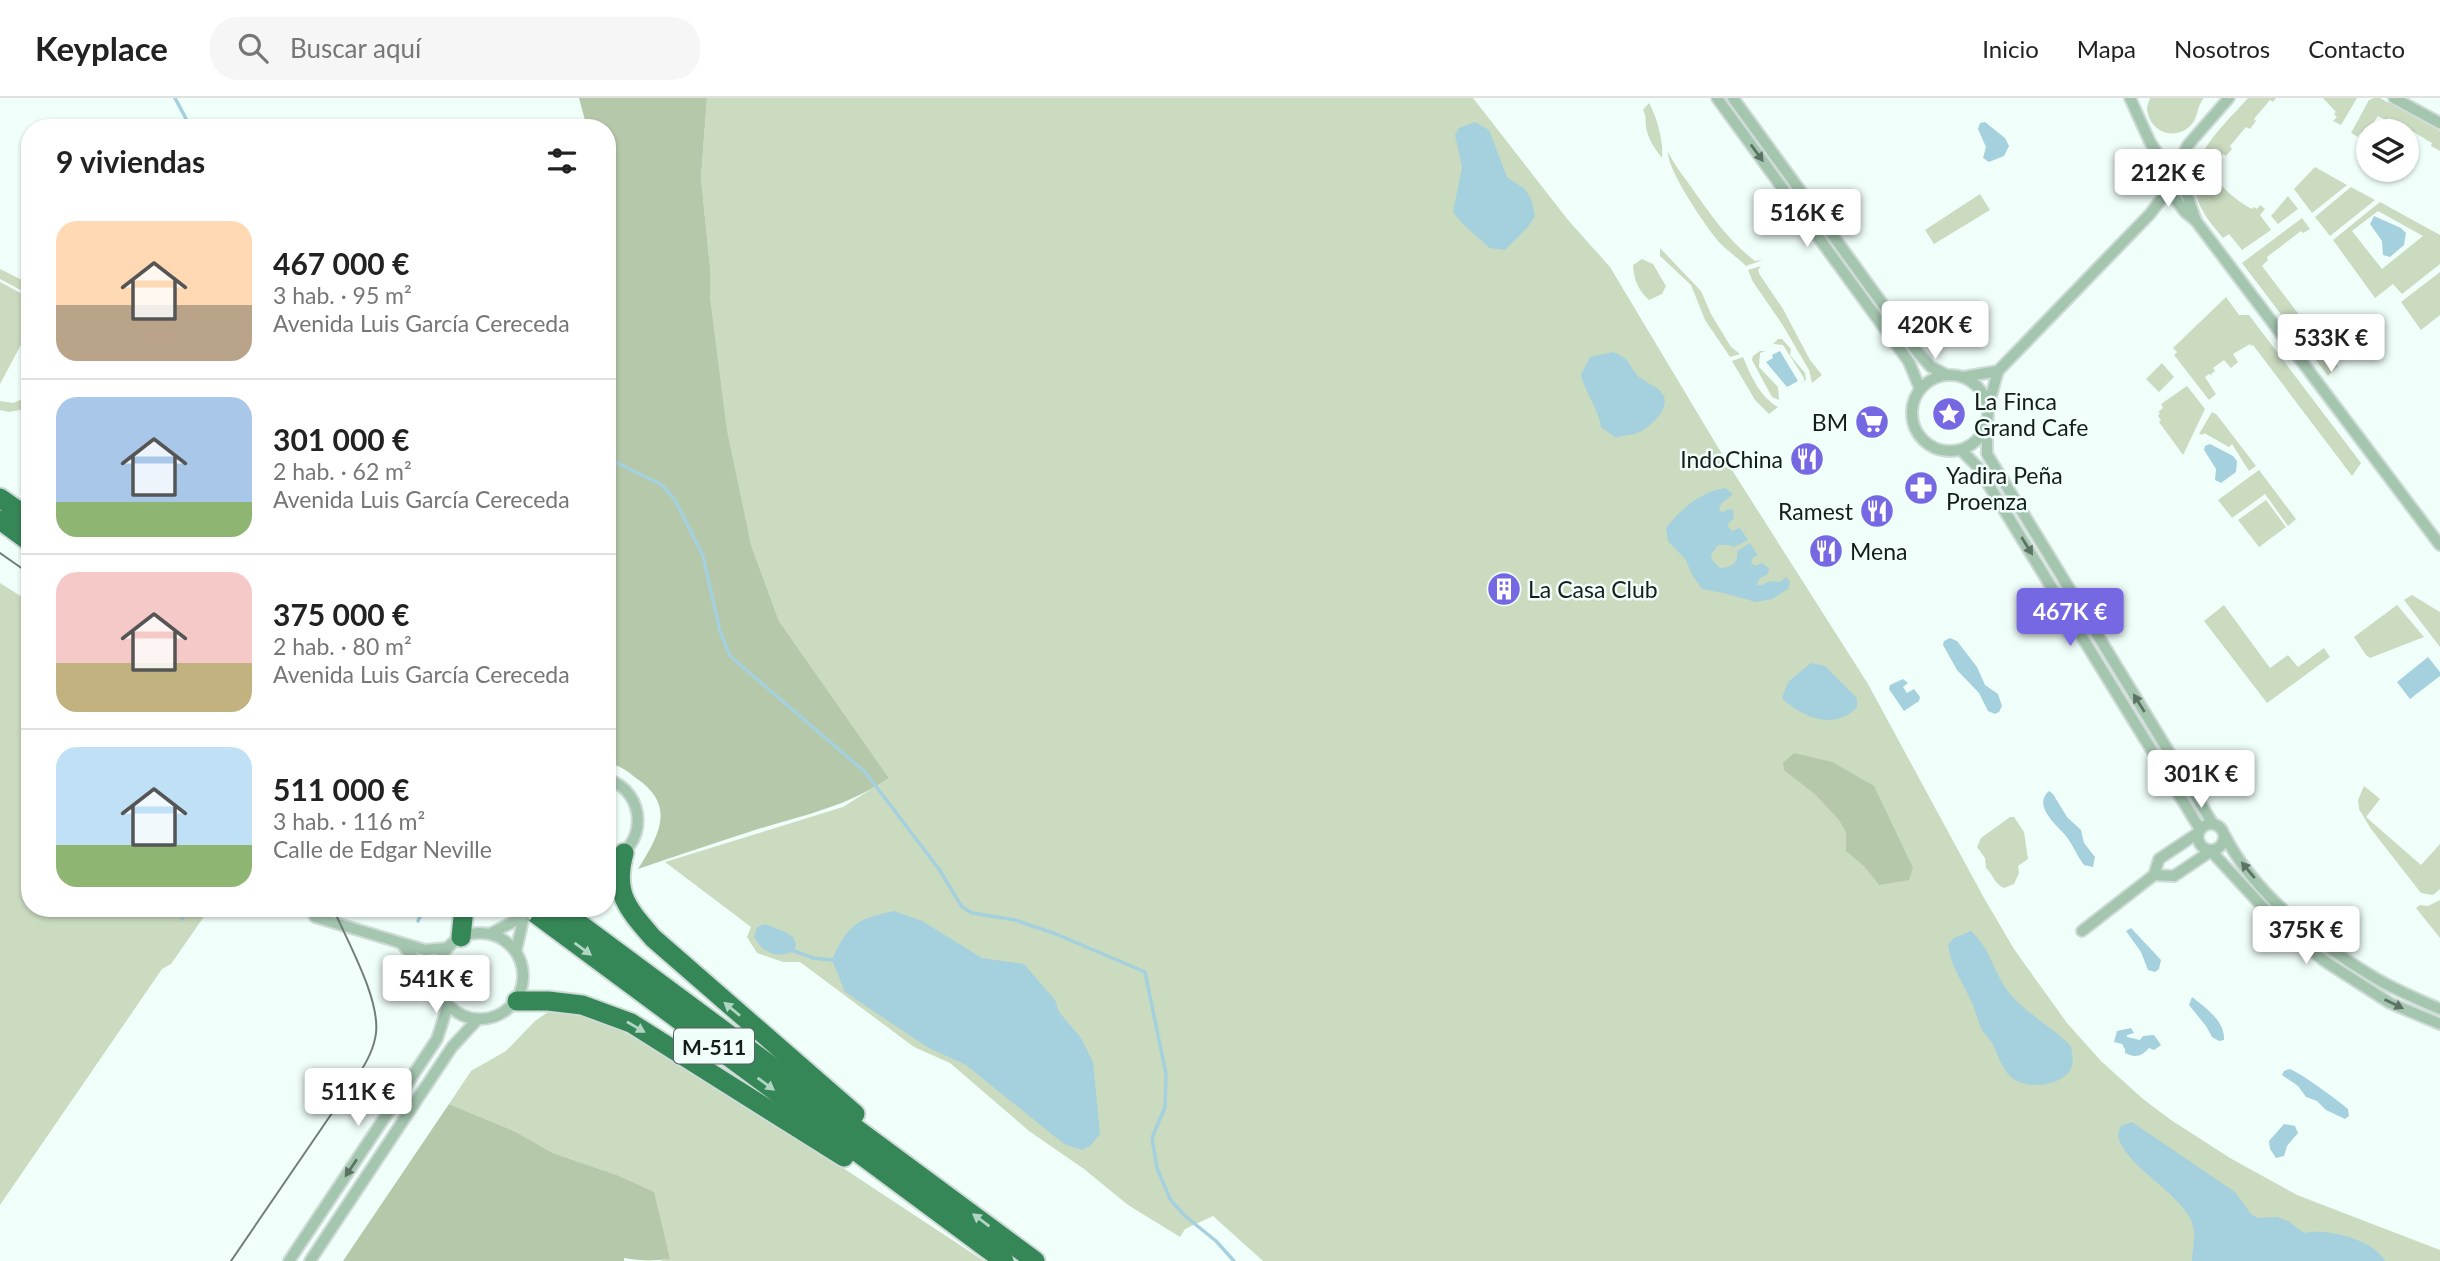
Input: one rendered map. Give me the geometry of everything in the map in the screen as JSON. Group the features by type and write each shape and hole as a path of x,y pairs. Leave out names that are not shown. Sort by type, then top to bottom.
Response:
{"highway":[{"path":"0,498 21,513"},
{"path":"0,520 21,535"},
{"path":"616,857 620,890 633,914 653,938 856,1115 912,1168"},
{"path":"454,943 461,917"},
{"name":"M-511","path":"535,917 1004,1261"},
{"name":"M-511","path":"570,917 1035,1261"},
{"path":"517,1001 582,1005 631,1023 881,1183 900,1185"}],"street":[{"path":"1717,98 1909,362 1920,389"},
{"path":"1732,98 1919,355 1931,367 1947,375 1963,377 1998,371"},
{"path":"2130,98 2150,142 2163,162"},
{"path":"2179,163 2188,145 2229,98"},
{"path":"2394,98 2440,123"},
{"path":"2196,221 2184,186 2186,172 2179,163 2163,162 2156,168 2154,178 2157,187 2169,193 2196,221 2440,545"},
{"path":"2184,186 2179,192 2169,193 1998,371 1988,407 1987,454 2213,824 2221,828 2233,853 2266,892 2314,935 2372,976 2440,1009"},
{"path":"1947,375 1932,379 1916,396 1912,411 1914,427 1918,434 1937,449 1953,452 1961,450 1980,437 1987,422"},
{"path":"1963,377 1982,392 1988,407"},
{"path":"1961,450 1977,466 2199,831 2199,843 2211,851 2273,918 2323,960 2390,1003 2440,1024"},
{"path":"616,783 628,791 639,818 636,835 616,857"},
{"path":"2082,931 2154,875 2159,859 2213,824"},
{"path":"2154,875 2174,876 2211,851 2220,848 2225,836"},
{"path":"318,917 425,950 480,933 500,937 516,950 522,963 524,976 517,1001 499,1016 477,1020 456,1012 402,944"},
{"path":"490,934 517,917"},
{"path":"516,950 525,917"},
{"path":"437,985 438,968 454,943"},
{"path":"289,1261 437,1039 448,1005"},
{"path":"310,1261 452,1047 477,1020"}],"green space":[{"path":"579,98 707,98 701,178 710,267 710,296 727,431 751,545 779,621 889,778 840,804 638,869 657,833 660,810 657,799 649,789 616,765 616,119 585,119"},
{"path":"707,98 1473,98 1568,220 1610,267 1725,459 1868,684 2014,949 2067,1023 2101,1061 2143,1099 2230,1158 2297,1195 2440,1250 2440,1261 1263,1261 1213,1216 1185,1229 1180,1237 1128,1205 1084,1169 1029,1131 950,1063 914,1047 800,962 783,962 757,953 747,937 751,927 665,862 843,807 889,778 779,621 751,545 729,450 710,296 710,267 701,178"},
{"path":"2150,98 2204,98 2195,120 2189,127 2183,131 2169,133 2163,132 2152,123 2147,109"},
{"path":"2248,98 2276,98 2273,102 2270,100 2254,119 2256,121 2250,129 2246,127 2230,146 2232,149 2226,156 2223,154 2215,164 2218,166 2211,174 2246,206 2257,209 2260,205 2265,209 2260,215 2271,230 2242,250 2229,234 2223,238 2207,218 2196,194 2195,178 2205,149"},
{"path":"2323,98 2357,98 2341,125 2333,121 2337,117 2334,114 2336,112"},
{"path":"2380,98 2418,119 2383,119 2378,116 2376,119 2359,119 2369,100"},
{"path":"1649,103 1659,130 1662,158 1647,131 1643,110"},
{"path":"2419,119 2440,131 2440,151 2431,146 2432,143 2419,135"},
{"path":"1668,152 1730,238 1755,261 1763,260 1746,266 1721,244 1681,185 1669,161"},
{"path":"2315,167 2347,185 2312,213 2294,189"},
{"path":"2351,187 2375,200 2330,236 2315,217"},
{"path":"1980,194 1990,210 1934,244 1925,230"},
{"path":"2288,196 2298,209 2278,224 2271,216"},
{"path":"2380,202 2440,235 2440,264 2402,294 2393,284 2375,298 2333,240","holes":["2378,211 2423,236 2382,269 2352,231"]},
{"path":"2302,218 2310,229 2303,233 2301,231 2267,257 2268,260 2262,266 2338,366 2328,376 2242,263"},
{"path":"1660,248 1701,291 1731,347 1740,354 1730,357 1705,320 1691,285 1660,256"},
{"path":"1642,259 1653,264 1666,286 1662,294 1649,300 1639,288 1634,275 1633,265"},
{"path":"1761,266 1758,270 1760,275 1783,309 1810,360 1822,375 1812,383 1809,370 1753,282 1748,270"},
{"path":"0,269 21,280 21,290 0,279"},
{"path":"2440,272 2440,315 2421,330 2401,302"},
{"path":"0,282 21,293 21,345 0,384"},
{"path":"2226,297 2239,315 2249,315 2361,463 2352,476 2253,345 2250,344 2233,354 2238,362 2231,368 2224,360 2213,368 2213,376 2209,374 2205,377 2216,394 2209,400 2174,355 2177,352 2173,348"},
{"path":"1782,339 1791,349 1790,355 1805,373 1804,382 1783,345 1773,344"},
{"path":"1760,351 1766,351 1760,353 1759,367 1778,387 1779,400 1772,397 1752,360"},
{"path":"1743,357 1761,392 1778,407 1769,414 1755,400 1732,361"},
{"path":"2162,363 2174,377 2159,392 2146,379"},
{"path":"2187,386 2205,409 2183,455 2159,422 2161,420 2158,412 2163,408 2161,404"},
{"path":"21,400 21,410 9,412 0,410 0,401 13,403"},
{"path":"2212,412 2256,466 2249,471 2232,444 2229,447 2204,433 2199,434"},
{"path":"2259,470 2296,519 2288,526 2265,494 2232,518 2218,500"},
{"path":"2266,500 2286,527 2259,547 2238,520"},
{"path":"0,583 21,596 21,917 204,917 171,964 162,969 0,1205"},
{"path":"2412,595 2440,612 2440,647 2404,600"},
{"path":"2224,605 2270,668 2288,655 2298,667 2324,648 2330,657 2267,703 2204,621"},
{"path":"2397,605 2424,637 2370,658 2354,637"},
{"path":"1794,753 1832,762 1874,786 1913,868 1909,880 1879,885 1864,866 1846,851 1846,832 1839,820 1816,795 1784,770 1783,763"},
{"path":"2364,786 2380,799 2366,817 2421,865 2440,844 2440,889 2433,895 2421,893 2371,829 2359,809 2358,800"},
{"path":"2010,817 2014,817 2024,832 2028,859 2018,866 2019,873 2014,884 2004,888 1986,868 1985,858 1977,847 1981,838"},
{"path":"2440,900 2440,938 2416,908"},
{"path":"551,1010 604,1021 646,1045 840,1166 984,1261 660,1261 670,1258 614,1174 553,1153 514,1131 449,1104 471,1071 506,1051 535,1021"},
{"path":"449,1104 514,1131 553,1153 614,1174 654,1192 670,1259 343,1261"}],"water":[{"path":"1475,122 1489,130 1507,177 1525,189 1531,199 1535,216 1505,250 1489,248 1453,212 1462,167 1455,135 1459,128"},
{"path":"1985,122 2005,138 2009,146 2004,156 1989,162 1983,158 1986,147 1978,129 1980,123"},
{"path":"2374,216 2406,233 2404,245 2390,257 2383,255 2382,241 2370,224"},
{"path":"1780,351 1798,381 1787,387 1766,362"},
{"path":"1613,352 1627,360 1635,373 1660,391 1665,399 1662,411 1648,427 1616,438 1601,427 1581,375 1590,357"},
{"path":"2210,444 2237,461 2236,472 2221,483 2215,480 2216,469 2204,450 2205,446"},
{"path":"1725,488 1733,494 1721,504 1719,511 1733,510 1734,518 1727,525 1732,531 1740,528 1748,540 1734,547 1718,545 1711,555 1712,560 1720,568 1731,566 1737,559 1737,551 1750,543 1758,556 1753,557 1751,563 1755,566 1762,563 1769,568 1768,574 1759,579 1757,585 1770,581 1780,582 1786,577 1790,582 1788,589 1772,599 1756,602 1702,589 1686,560 1668,541 1666,528 1678,514 1699,497"},
{"path":"1950,638 1957,641 1977,667 1985,685 1998,694 2002,706 1999,712 1995,714 1988,711 1979,693 1957,670 1943,645 1944,641"},
{"path":"2428,657 2440,672 2440,676 2410,699 2397,682"},
{"path":"1811,663 1825,666 1857,698 1857,707 1839,719 1819,719 1799,711 1782,698 1788,682"},
{"path":"1903,679 1908,683 1903,687 1907,693 1914,689 1920,697 1919,701 1904,711 1889,689 1890,685"},
{"path":"2049,791 2067,817 2081,830 2084,843 2095,857 2093,867 2084,865 2066,836 2048,815 2043,803"},
{"path":"894,911 922,921 982,958 1024,964 1055,1000 1059,1012 1081,1038 1093,1062 1100,1134 1090,1146 1082,1150 1064,1144 966,1065 927,1047 845,992 832,960 843,938 862,921"},
{"path":"765,924 793,937 796,944 794,951 776,954 766,951 754,937 757,927"},
{"path":"2131,928 2161,960 2159,969 2155,972 2148,970 2141,952 2126,931"},
{"path":"1971,931 1984,947 2012,996 2071,1046 2072,1066 2064,1077 2048,1084 2031,1085 2016,1080 2004,1069 1992,1043 1982,1030 1955,969 1948,945 1954,938"},
{"path":"2192,997 2218,1021 2224,1040 2219,1041 2212,1037 2189,1005"},
{"path":"2131,1028 2134,1033 2127,1037 2140,1040 2143,1036 2154,1035 2161,1045 2154,1050 2149,1048 2138,1056 2125,1053 2122,1044 2114,1042 2117,1031"},
{"path":"2289,1069 2343,1105 2348,1109 2349,1116 2345,1119 2306,1097 2298,1086 2282,1075"},
{"path":"2132,1122 2235,1192 2251,1214 2258,1218 2277,1217 2288,1221 2304,1233 2324,1232 2360,1241 2379,1253 2385,1261 2192,1261 2194,1234 2190,1218 2174,1198 2134,1162 2119,1140 2121,1126"},
{"path":"2284,1124 2295,1126 2298,1133 2287,1146 2284,1156 2276,1158 2270,1149 2269,1141"}],"waterway":[{"path":"175,98 186,119"},
{"path":"616,462 662,485 675,500 703,556 720,631 730,656 865,772 939,869 962,907 972,913 1015,920 1056,934 1145,972 1166,1074 1165,1107 1152,1138 1157,1168 1170,1199 1234,1261"},
{"path":"418,921 420,917"},
{"path":"794,951 813,958 832,960"}],"tram line":[{"path":"0,553 21,568"},
{"path":"231,1261 360,1073 373,1045 376,1033 373,1003 337,917"}],"place":[{"name":"La Finca Grand Cafe","path":"1949,414"},
{"name":"BM","path":"1872,422"},
{"name":"IndoChina","path":"1807,459"},
{"name":"Yadira Peña Proenza","path":"1921,488"},
{"name":"Ramest","path":"1877,511"},
{"name":"Mena","path":"1826,551"},
{"name":"La Casa Club","path":"1504,589"}]}
